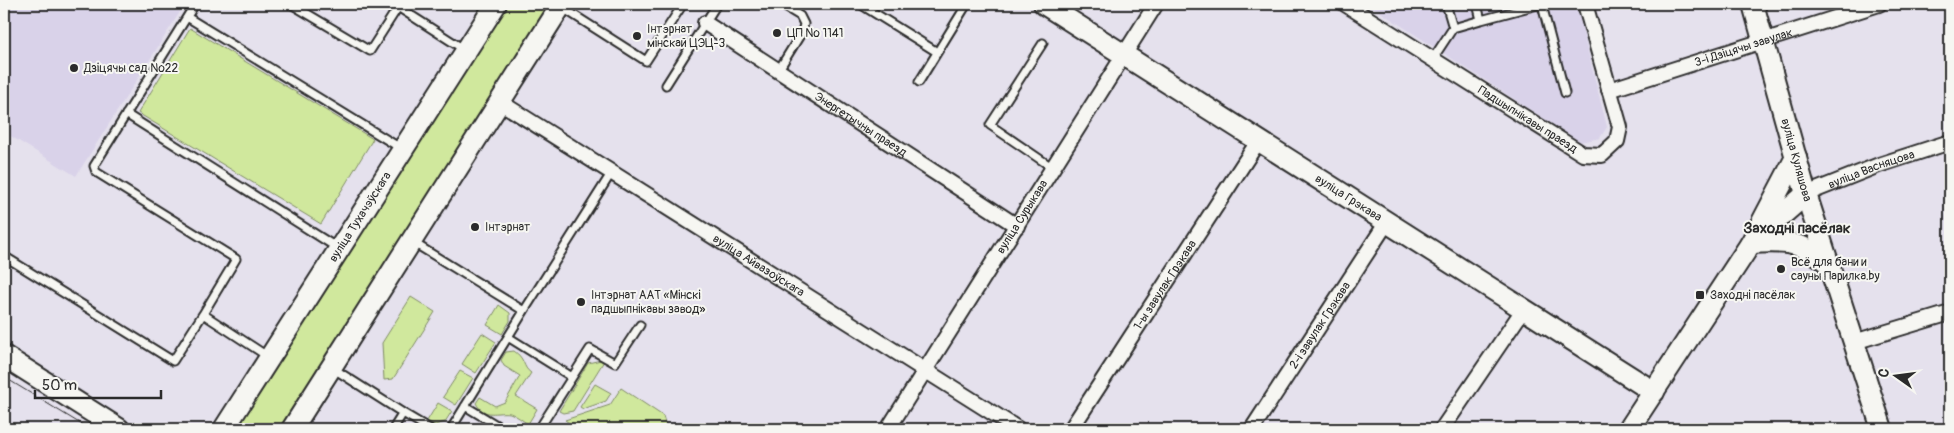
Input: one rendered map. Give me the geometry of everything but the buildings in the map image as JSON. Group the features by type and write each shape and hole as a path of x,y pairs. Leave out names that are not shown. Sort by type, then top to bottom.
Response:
{"street":[{"name":"вуліца Тухачэўскага","path":"224,429 496,4"},
{"name":"вуліца Грэкава","path":"1044,4 1260,140 1522,310 1654,392"},
{"name":"вуліца Сурыкава","path":"888,429 1156,4"},
{"name":"Падшыпнікавы праезд","path":"1345,4 1583,154 1602,155 1617,141 1620,127 1585,4"},
{"name":"вуліца Куляшова","path":"1753,4 1806,194 1882,429"},
{"name":"3-і Дзіцячы завулак","path":"1609,90 1879,4"},
{"path":"292,429 561,5"},
{"name":"Энергетычны праезд","path":"704,23 1017,226"},
{"name":"вуліца Айвазоўскага","path":"500,102 1018,429"},
{"name":"1-ы завулак Грэкава","path":"1071,429 1260,140"},
{"name":"вуліца Васняцова","path":"1751,243 1806,194 1879,165 1950,142"},
{"name":"вуліца Васняцова","path":"1629,429 1751,243 1796,157"},
{"name":"2-і завулак Грэкава","path":"1252,429 1387,222"},
{"path":"1751,243 1786,242 1804,246 1827,262"},
{"path":"1442,429 1522,310"},
{"path":"1854,342 1950,312"},
{"path":"4,356 119,429"}],"lane":[{"path":"4,256 173,361 236,259 96,172 94,166 195,4"},
{"path":"292,4 370,50 399,6 466,50"},
{"path":"561,5 646,61 683,4"},
{"path":"666,85 717,4"},
{"path":"778,71 802,32 804,24 800,16 780,4"},
{"path":"860,4 937,52"},
{"path":"919,82 966,4"},
{"path":"1446,4 1453,28"},
{"path":"1476,4 1481,20"},
{"path":"1432,60 1453,28 1541,5 1565,93"},
{"path":"187,17 403,149"},
{"path":"1043,42 990,126 1054,168"},
{"path":"126,114 339,249"},
{"path":"451,429 612,172"},
{"path":"411,241 524,311"},
{"path":"202,314 270,358"},
{"path":"539,429 590,349 615,364 640,325"},
{"path":"508,337 572,377"},
{"path":"331,367 430,429"},
{"path":"465,406 503,429"},
{"path":"393,429 403,413"}],"shaded area":[{"name":"Дзіцячы сад №22","path":"4,4 185,4 76,176 4,132"},
{"path":"1368,4 1576,4 1607,127 1600,138 1580,142"}],"green space":[{"path":"507,4 551,4 280,429 236,429"},
{"path":"190,28 373,139 321,224 138,113"},
{"path":"411,297 435,312 393,379 384,380 382,343"},
{"path":"499,305 510,313 510,321 502,334 487,325"},
{"path":"482,333 496,342 476,373 462,364"},
{"path":"514,351 531,373 516,396 537,409 528,424 510,413 487,413 479,408 476,403 480,397 495,406 505,402 520,376 504,366 501,360 506,352"},
{"path":"604,361 573,411 563,413 559,411 588,363"},
{"path":"460,371 473,378 456,405 443,397"},
{"path":"595,384 611,393 606,401 583,409 580,407"},
{"path":"621,388 663,416 667,429 577,429 565,420 610,405"},
{"path":"438,403 452,411 445,422 435,425 427,421"}],"tram line":[{"path":"4,377 89,429"}],"place":[{"name":"ЦП № 1141","path":"777,33"},
{"name":"Інтэрнат мінскай ЦЭЦ-3","path":"637,36"},
{"name":"Дзіцячы сад №22","path":"74,68"},
{"name":"Інтэрнат","path":"475,227"},
{"name":"Всё для бани и сауны Парилка.by","path":"1781,269"},
{"name":"Заходні пасёлак","path":"1700,295"},
{"name":"Інтэрнат ААТ «Мінскі падшыпнікавы завод»","path":"581,302"}],"district":[{"name":"Заходні пасёлак","path":"1797,228"}]}
